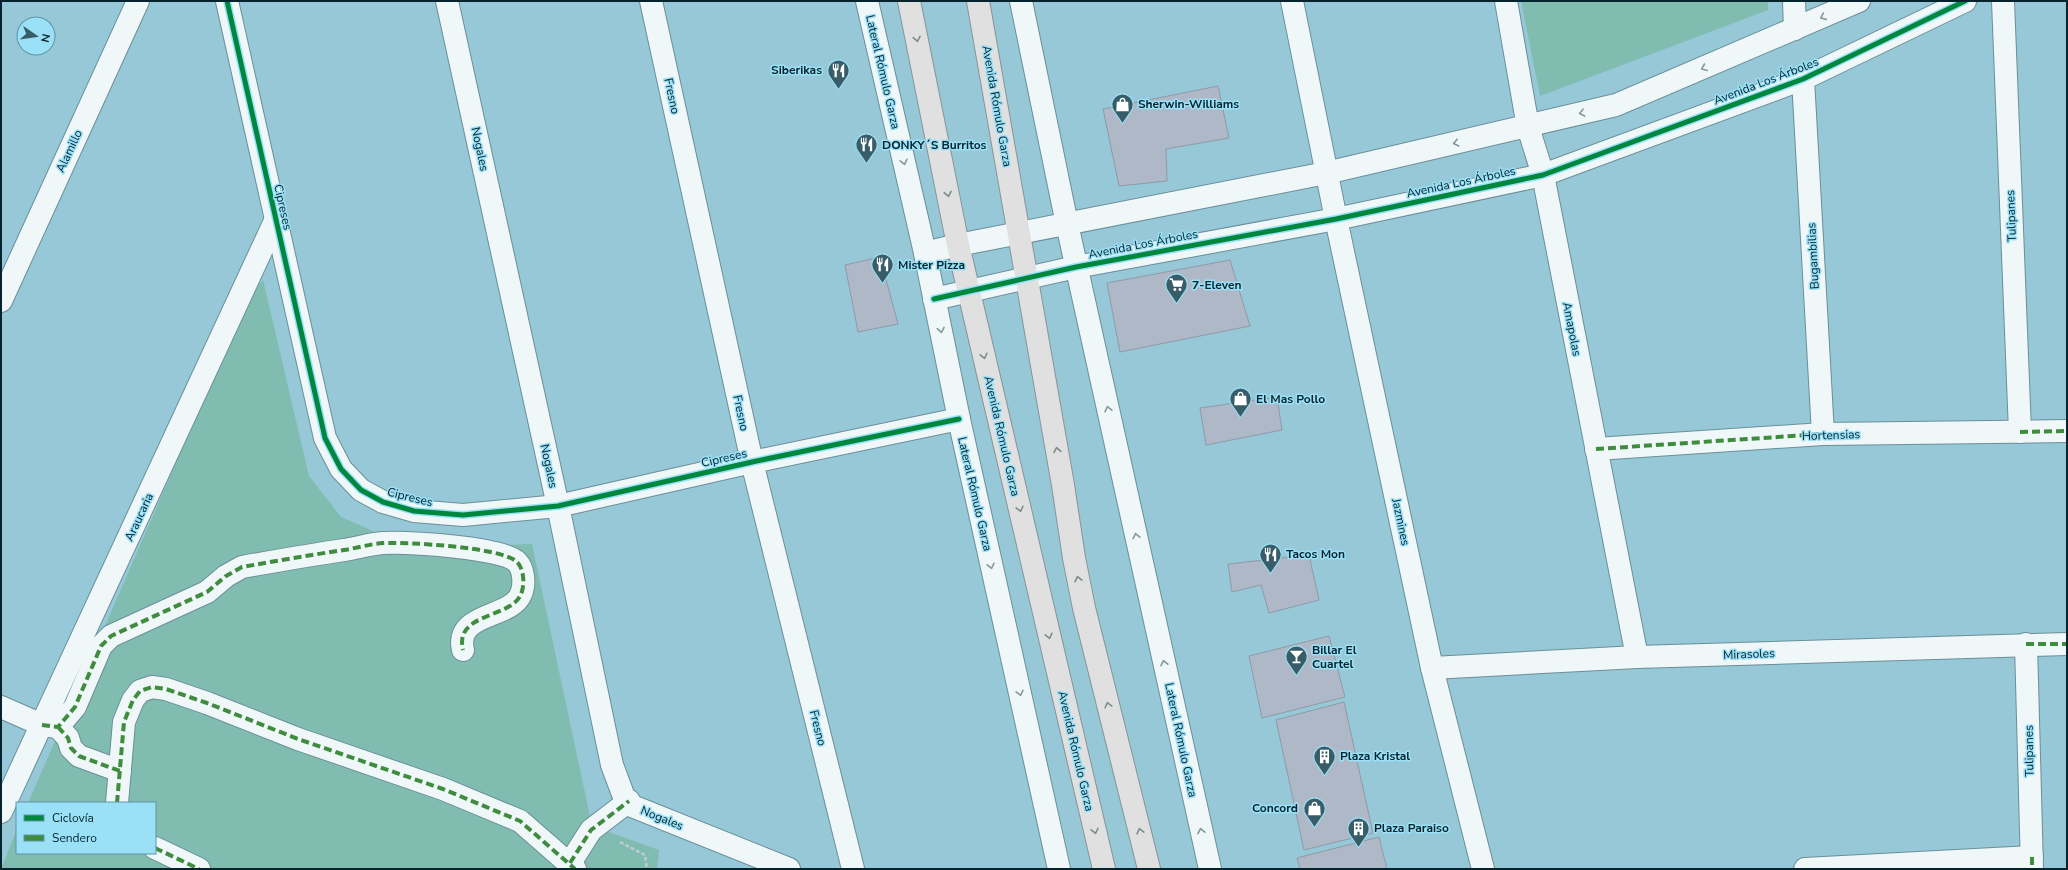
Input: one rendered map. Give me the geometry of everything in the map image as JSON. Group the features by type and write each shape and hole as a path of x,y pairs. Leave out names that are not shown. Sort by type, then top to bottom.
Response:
{"main road":[{"name":"Avenida Rómulo Garza","path":"909,1 968,290 1104,869"},
{"name":"Avenida Rómulo Garza","path":"978,1 1027,278 1074,558 1084,608 1149,869"}],"street":[{"name":"Alamillo","path":"1,301 138,1"},
{"name":"Cipreses","path":"227,1 275,221 325,438 342,469 361,490 391,504 414,511 444,515 463,515 558,506 752,462 958,419"},
{"name":"Nogales","path":"447,1 558,506 612,765 624,797 632,806 779,865"},
{"name":"Fresno","path":"651,1 752,462 853,869"},
{"name":"Lateral Rómulo Garza","path":"867,1 925,253 958,419 1059,869"},
{"name":"Lateral Rómulo Garza","path":"1021,1 1066,224 1210,869"},
{"name":"Jazmines","path":"1292,1 1326,173 1432,668 1483,869"},
{"name":"Amapolas","path":"1506,1 1528,127 1542,176 1637,657"},
{"path":"1794,1 1795,29"},
{"path":"925,253 1019,232 1326,173 1528,127 1616,105 1859,1"},
{"name":"Avenida Los Árboles","path":"934,299 968,290 1076,267 1336,219 1542,176 1803,79 1965,1"},
{"name":"Tulipanes","path":"2003,1 2020,432"},
{"name":"Bugambilias","path":"1803,79 1823,434"},
{"name":"Araucaria","path":"1,812 50,726 275,221"},
{"name":"Hortensias","path":"1596,450 1823,434 2067,431"},
{"path":"50,726 75,707 101,646 111,636 207,592 226,576 242,566 382,543 415,544 491,552 510,558 521,567 521,594 513,603 473,623 464,632 462,642 463,650"},
{"name":"Tulipanes","path":"2026,644 2032,863"},
{"name":"Mirasoles","path":"1432,668 1637,657 2026,644 2067,644"},
{"path":"117,802 124,722 132,700 140,691 152,687 166,689 207,703 298,739 443,790 520,822 572,866 591,830 629,801"},
{"path":"1,707 50,726 68,738 70,748 79,756 120,771"},
{"path":"156,848 199,869"},
{"path":"1805,869 2032,863"}],"path":[{"path":"591,830 641,851 645,855 647,869"}],"green space":[{"path":"1521,1 1768,1 1768,10 1540,96"},
{"path":"263,280 309,476 341,517 412,548 532,544 592,826 659,850 657,869 1,869 16,832 16,854 156,854 156,802 28,802 249,295"}],"building":[{"path":"1218,86 1229,138 1166,149 1167,181 1119,186 1103,109"},
{"path":"880,257 898,324 858,332 845,265"},
{"name":"7-Eleven","path":"1230,260 1250,326 1120,352 1107,283"},
{"name":"El Mas Pollo","path":"1277,397 1282,430 1206,445 1200,408"},
{"name":"Tacos Mon","path":"1309,555 1319,600 1269,613 1261,585 1232,592 1228,564"},
{"name":"Billar El Cuartel","path":"1329,636 1345,697 1262,718 1249,656"},
{"name":"Plaza Kristal","path":"1344,702 1373,833 1304,850 1276,720"},
{"name":"Plaza Paraiso","path":"1379,837 1387,869 1300,869 1297,858"}],"marked path":[{"path":"2020,432 2067,431"},
{"path":"1596,449 1823,434"},
{"path":"42,725 58,727 75,707 101,646 111,636 207,592 226,576 242,567 383,543 412,543 453,546 508,557 517,562 521,569 523,582 521,594 515,602 506,608 475,622 467,629 462,638 463,650"},
{"path":"2026,644 2067,644"},
{"path":"117,802 124,722 133,700 140,691 152,687 166,689 207,703 298,739 443,789 520,821 575,869"},
{"path":"58,727 68,738 71,748 79,756 120,771"},
{"path":"570,863 591,830 629,801"},
{"path":"156,848 199,869"},
{"path":"2032,857 2032,869"}],"cycle path":[{"path":"227,1 325,438 341,469 361,490 383,502 414,511 463,515 558,506 752,462 959,419"},
{"path":"934,299 1076,267 1336,219 1543,175 1803,79 1965,1"}],"place":[{"name":"Siberikas","path":"838,90"},
{"name":"Sherwin-Williams","path":"1122,124"},
{"name":"DONKY´S Burritos","path":"866,164"},
{"name":"Mister Pizza","path":"882,284"},
{"name":"7-Eleven","path":"1177,304"},
{"name":"El Mas Pollo","path":"1241,418"},
{"name":"Tacos Mon","path":"1271,574"},
{"name":"Billar El Cuartel","path":"1296,676"},
{"name":"Plaza Kristal","path":"1324,776"},
{"name":"Concord","path":"1314,828"},
{"name":"Plaza Paraiso","path":"1359,848"}]}
